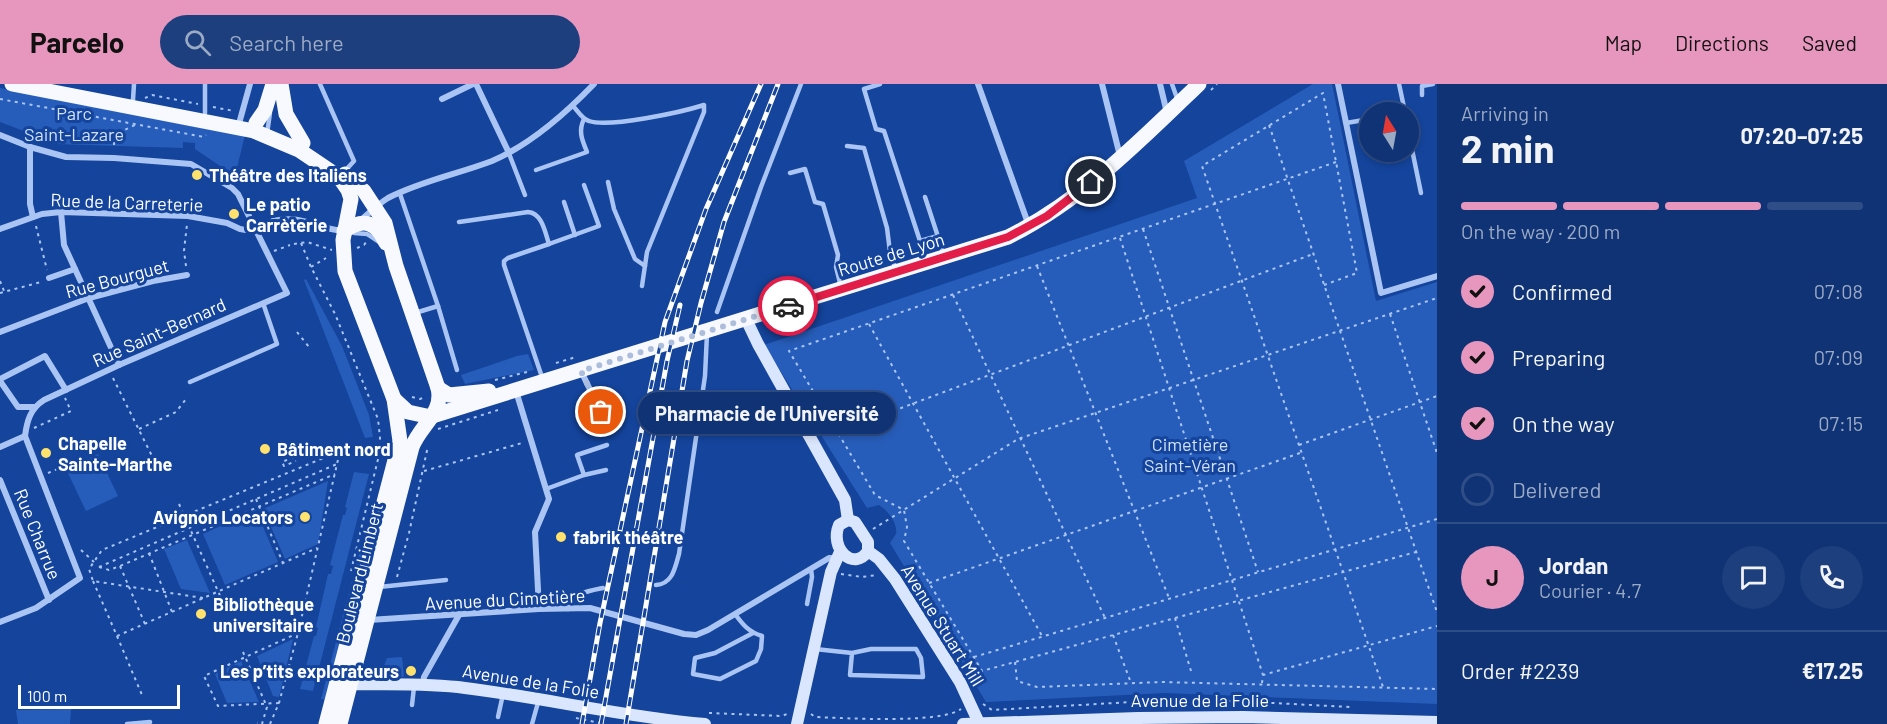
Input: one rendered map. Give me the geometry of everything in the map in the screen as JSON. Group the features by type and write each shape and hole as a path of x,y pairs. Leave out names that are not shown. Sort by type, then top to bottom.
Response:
{"main road":[{"path":"12,84 225,125 255,124 339,177 350,194 345,271 394,399 399,419 400,441"},
{"path":"48,84 137,101 205,109 255,124 303,144 344,173 364,191 385,223 394,261 438,388 440,400 425,432"},
{"path":"255,124 265,110 275,84"},
{"path":"281,84 286,114 303,144"},
{"name":"Route de Lyon","path":"400,441 412,424 431,417 518,397 544,382 1008,237 1056,210 1121,158 1199,84"},
{"path":"347,240 358,223 369,224 377,228 394,261"},
{"path":"746,320 844,500 848,520"},
{"name":"Route de Lyon","path":"438,388 449,396 498,389 518,397"},
{"path":"394,399 408,411 431,417"},
{"name":"Boulevard Limbert","path":"340,724 368,620 382,587 403,476 425,432"},
{"name":"Boulevard Limbert","path":"326,724 400,441"},
{"path":"797,724 813,649 838,555 837,530 839,525 848,520 855,522 868,542 868,551 858,559 838,555"},
{"name":"Avenue Stuart Mill","path":"868,551 879,559 896,579 960,682 971,704 987,723"},
{"path":"334,696 351,684 344,661"},
{"name":"Avenue de la Folie","path":"351,684 418,684 503,693 659,722 703,718"},
{"name":"Avenue de la Folie","path":"963,724 1240,720 1437,722"}],"street":[{"path":"250,84 255,124"},
{"path":"442,99 474,84 508,151"},
{"path":"358,223 375,207 400,194 495,160 549,126 594,84"},
{"path":"978,84 1030,226"},
{"path":"1102,84 1121,158"},
{"path":"1160,84 1168,115"},
{"path":"1338,84 1381,293 1437,276"},
{"path":"0,135 30,147 66,157 192,164 238,194 268,254"},
{"path":"30,147 30,204 33,217"},
{"path":"61,212 64,245 119,365"},
{"name":"Rue de la Carreterie","path":"0,229 33,217 61,212 188,216 227,223 240,230 254,228"},
{"path":"254,228 270,222 295,218 333,230 347,240"},
{"name":"Rue Saint-Bernard","path":"35,407 44,400 110,369 287,293 268,254"},
{"path":"49,278 75,269"},
{"name":"Rue Bourguet","path":"0,332 89,298 153,281 187,275"},
{"path":"35,407 18,407 0,380 45,356 64,391"},
{"path":"581,371 609,429"},
{"path":"518,397 549,499 535,532 539,609"},
{"path":"0,622 36,608 80,578 40,477 26,434 29,417 35,407"},
{"path":"0,447 26,434"},
{"name":"Rue Charrue","path":"0,480 49,600"},
{"name":"Avenue du Cimetière","path":"368,620 539,609 600,610 654,627 696,635 829,558 838,555"},
{"path":"418,684 459,615"}],"lane":[{"path":"134,84 137,101"},
{"path":"205,84 205,109"},
{"path":"320,84 354,162 344,173"},
{"path":"717,312 760,188 801,84"},
{"path":"880,84 864,90 876,129 884,131 920,241 938,236"},
{"path":"1172,84 1179,103"},
{"path":"1399,84 1402,102"},
{"path":"1422,95 1422,86 1433,84"},
{"path":"573,106 584,119 596,123 656,117 704,105 704,112 647,252 642,286"},
{"path":"536,170 587,152 580,127 584,119"},
{"path":"1346,123 1359,121"},
{"path":"847,146 864,148 887,228 896,273"},
{"path":"508,151 525,195"},
{"path":"1415,162 1421,193"},
{"path":"790,173 805,169 815,202 823,204 838,255 836,267 842,290"},
{"path":"608,182 614,209 635,259 645,266"},
{"path":"544,382 504,261 599,226 584,185"},
{"path":"400,194 457,370"},
{"path":"925,197 945,258"},
{"path":"564,202 574,235"},
{"path":"459,222 532,212 539,217 549,244"},
{"path":"347,240 354,233 367,234 378,241 394,261"},
{"path":"190,382 277,344 263,303"},
{"path":"412,314 438,306"},
{"path":"656,585 670,579 679,554 705,376 707,332"},
{"path":"584,476 577,455 607,445"},
{"path":"546,489 606,470"},
{"path":"807,604 812,577 811,569"},
{"path":"382,587 446,580"},
{"path":"568,609 576,596 603,588"},
{"path":"735,614 745,627 762,636 761,650 756,661 720,679 693,674 695,658 715,653 753,633"},
{"path":"813,649 852,653 871,649 916,649 921,658 923,677 850,675 852,653"},
{"path":"412,705 418,684"},
{"path":"498,717 503,693"},
{"path":"532,724 539,699"},
{"path":"127,724 150,722"}],"path":[{"path":"1324,285 1357,273 1323,93 1202,166 1383,687"},
{"path":"137,101 152,95 255,124"},
{"path":"0,99 204,137 207,132"},
{"path":"114,145 114,135 136,125"},
{"path":"1269,125 1437,612"},
{"path":"904,510 875,495 789,351 1336,162"},
{"name":"Rue Bourguet","path":"187,275 184,251 188,216"},
{"path":"0,281 2,292 49,278 33,217"},
{"path":"1143,229 1258,572"},
{"path":"1119,237 1263,675 1262,684"},
{"path":"347,240 364,245 368,239"},
{"path":"268,254 307,242 328,249"},
{"path":"301,243 310,267 335,314 378,419 379,455 350,579"},
{"path":"837,432 1313,254"},
{"path":"310,267 326,258"},
{"path":"1038,266 1169,598"},
{"path":"953,295 1105,618"},
{"path":"867,532 1020,438 1437,298"},
{"path":"1390,314 1437,453"},
{"path":"869,324 1042,637"},
{"path":"297,332 309,348"},
{"path":"110,369 153,458"},
{"path":"26,434 70,411 64,391"},
{"path":"1299,445 1437,396"},
{"path":"414,398 425,397"},
{"path":"425,432 439,429 518,397"},
{"path":"139,429 176,412 186,399"},
{"path":"423,472 531,440"},
{"path":"382,587 398,576 428,445"},
{"path":"142,695 89,569 102,550 345,449"},
{"path":"270,724 279,703 298,633 340,451"},
{"path":"929,583 1301,453"},
{"path":"296,461 284,466 282,462 294,456 299,468"},
{"path":"335,474 120,566 109,570 99,567 337,464"},
{"path":"40,477 62,467"},
{"path":"256,500 284,563"},
{"path":"179,504 221,598"},
{"path":"904,510 907,527 904,541 982,671 1416,552"},
{"path":"974,657 1437,519"},
{"path":"117,636 318,548"},
{"path":"81,550 94,562"},
{"path":"149,553 172,612"},
{"path":"120,566 145,624"},
{"path":"841,574 862,577 884,573"},
{"path":"93,581 203,598"},
{"path":"1175,618 1191,671"},
{"path":"1263,675 1437,626"},
{"path":"279,703 218,706 204,676 298,633"},
{"path":"1113,635 1131,683"},
{"path":"243,652 266,704 262,724 257,723"},
{"path":"1015,662 1017,681 1037,687 1162,681 1437,689"},
{"path":"1234,701 1240,720"},
{"path":"703,718 782,718 789,714 792,708 808,711 815,717 916,719 952,715 965,706 980,702 992,710 1132,702 1234,701 1353,707"}],"green space":[{"name":"Cimetière Saint-Véran","path":"1313,84 1332,84 1376,301 1437,282 1437,704 1165,693 986,702 890,543 896,534 892,518 879,505 867,508 764,345 1197,198 1184,161"},
{"name":"Parc Saint-Lazare","path":"0,88 245,135 235,176 195,149 195,143 183,142 183,148 54,144 49,141 52,128 45,126 43,130 40,129 37,136 0,122"},
{"path":"306,279 342,346 369,415 373,437 365,438 304,280"},
{"path":"528,354 534,370 465,384 461,375 517,356"},
{"path":"98,454 118,496 86,511 66,469"},
{"path":"354,472 369,474 313,691 300,689 318,628 316,627 328,574 331,574 333,566 330,565 343,515 347,508 345,507"},
{"path":"328,481 318,544 285,559 263,509"},
{"path":"256,510 278,562 225,585 203,534"},
{"path":"187,540 210,593 181,589 164,549"},
{"path":"360,550 366,551 328,700 321,699"},
{"path":"293,639 279,697 273,696 257,656"},
{"path":"402,657 404,677 380,676 387,658"},
{"path":"241,661 259,702 227,703 215,674"},
{"path":"71,709 70,724 18,724 16,710"}],"railway":[{"path":"582,724 600,623 665,322 706,209 761,84"},
{"path":"626,724 687,361 724,222 778,84"},
{"path":"601,724 667,361 680,305"}],"way so far":[{"path":"601,412 581,371 788,306"}],"place":[{"name":"Théâtre des Italiens","path":"197,175"},
{"name":"Le patio Carrèterie","path":"234,214"},
{"name":"Pharmacie de l'Université","path":"601,412"},
{"name":"Bâtiment nord","path":"265,449"},
{"name":"Chapelle Sainte-Marthe","path":"46,453"},
{"name":"Avignon Locators","path":"305,517"},
{"name":"fabrik théâtre","path":"561,537"},
{"name":"Bibliothèque universitaire","path":"201,614"},
{"name":"Les p’tits explorateurs","path":"411,671"}],"route":[{"path":"788,306 1008,237 1047,216 1091,182"}]}
